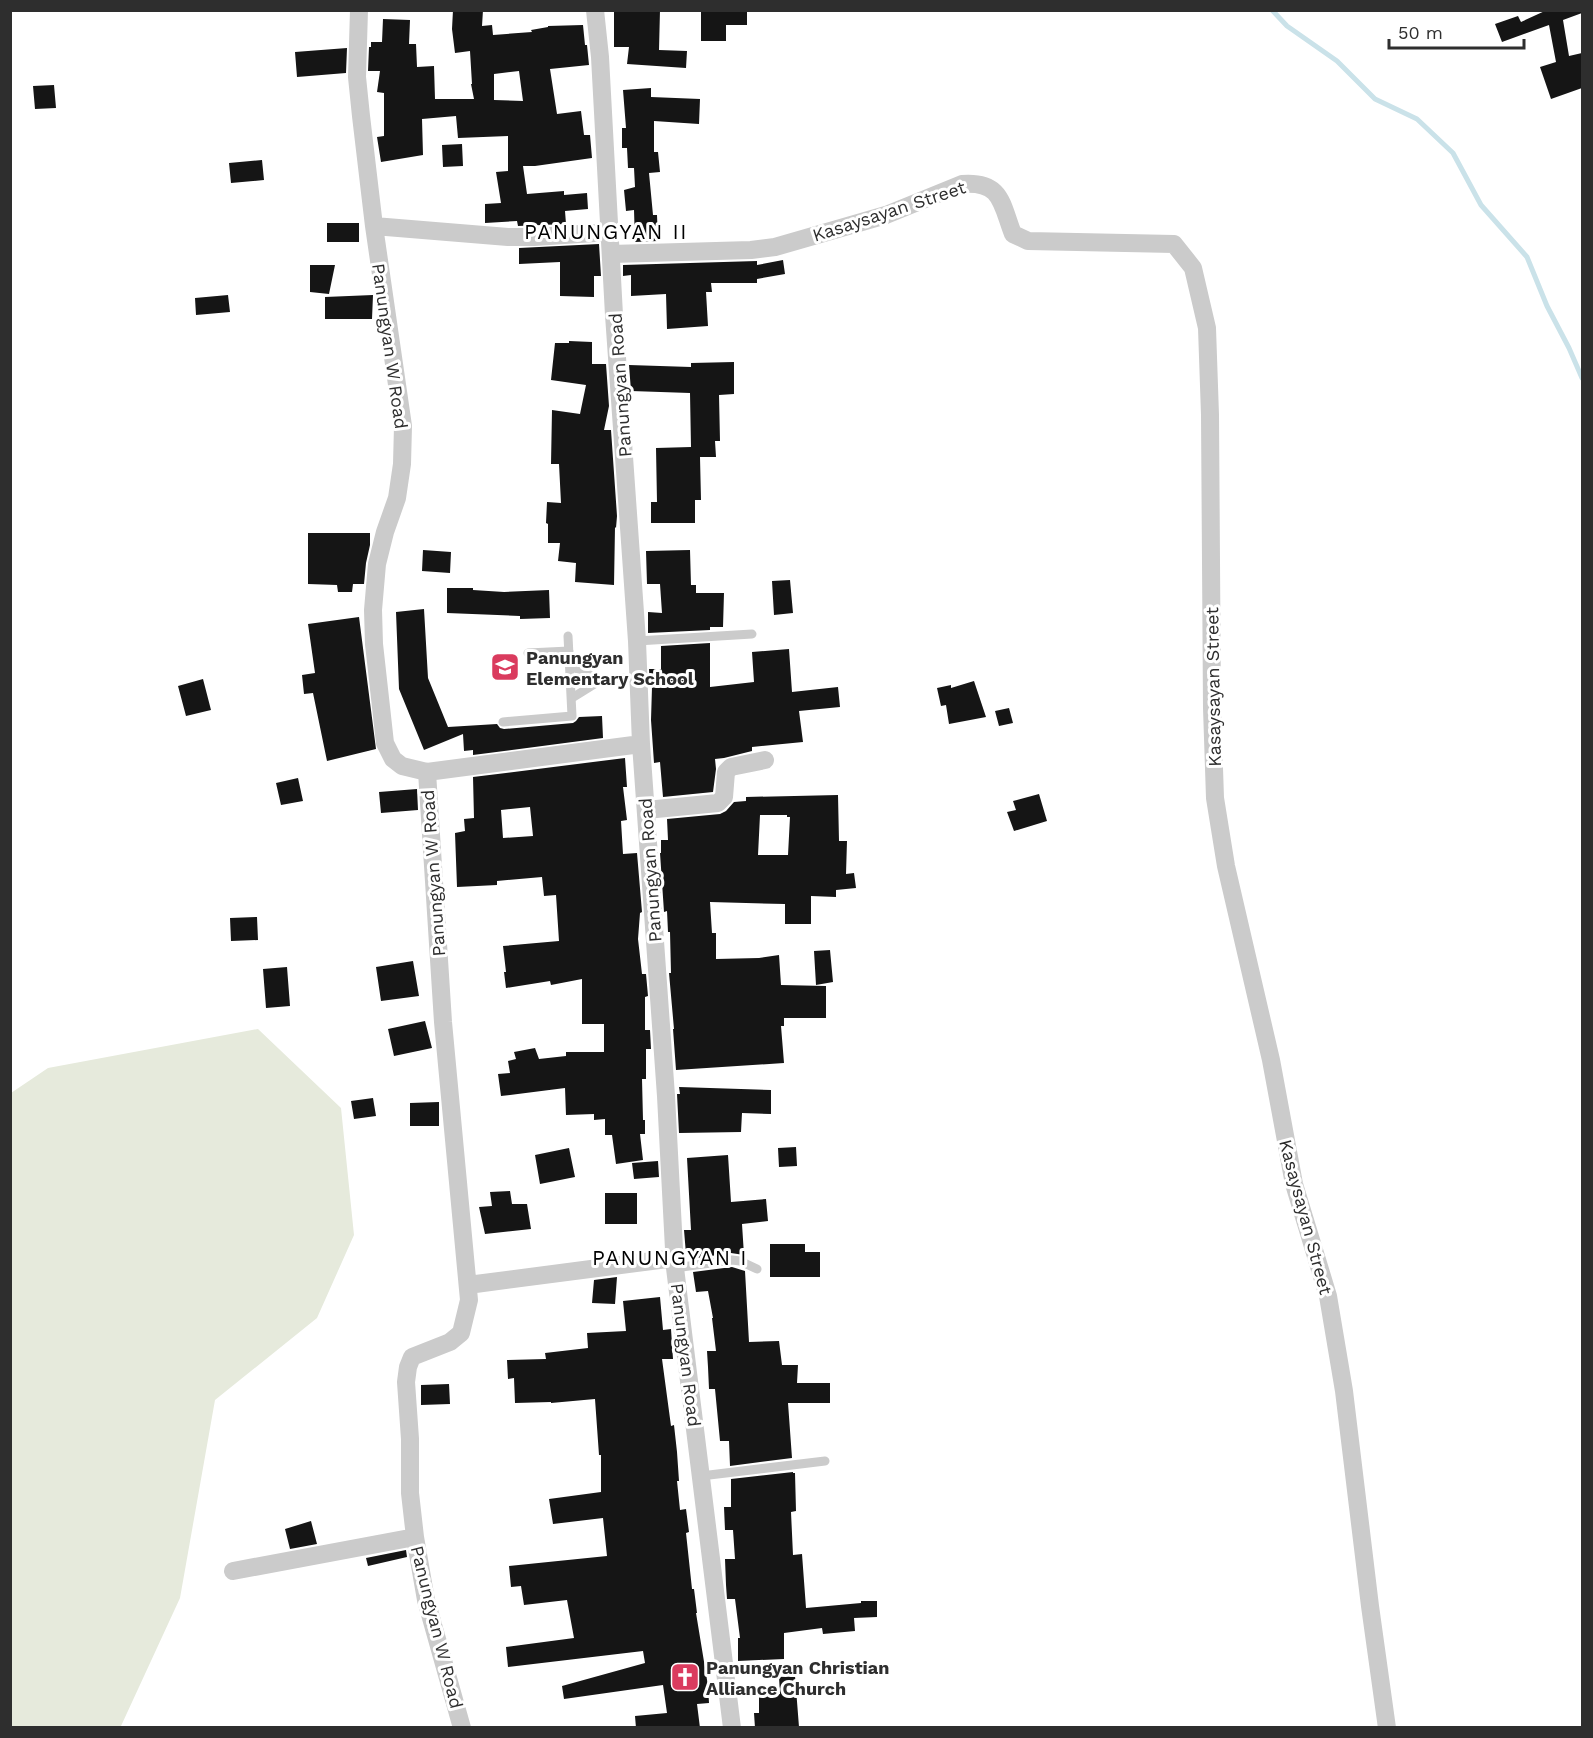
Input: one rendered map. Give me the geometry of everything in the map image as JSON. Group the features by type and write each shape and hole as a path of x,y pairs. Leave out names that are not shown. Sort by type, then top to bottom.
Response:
{"street":[{"name":"Panungyan W Road","path":"359,10 357,77 374,226 403,426 402,464 397,498 377,564 373,610 374,644 385,742 393,759 402,766 427,772 443,1023 469,1300 461,1333 450,1342 412,1357 408,1367 406,1382 410,1439 410,1493 426,1600 462,1728"},
{"name":"Panungyan Road","path":"595,10 638,641 641,744 666,1096 675,1263 732,1728"},
{"name":"Kasaysayan Street","path":"611,254 775,248 886,215 962,184 974,183 988,185 999,195 1013,234 1028,241 1173,244 1193,268 1207,328 1215,798 1226,866 1270,1060 1294,1184 1328,1296 1344,1391 1387,1728"},
{"path":"374,226 508,237 610,232"},
{"path":"427,772 641,744"},
{"path":"646,810 718,802 724,797 728,769 765,760"},
{"path":"468,1286 675,1263"},
{"path":"233,1571 415,1537"}],"lane":[{"path":"638,641 752,634"},
{"path":"503,722 572,716 568,636"},
{"path":"528,653 569,651"},
{"path":"571,666 601,680"},
{"path":"572,698 601,680 639,677"},
{"path":"675,1263 732,1260 743,1262 756,1269"},
{"path":"701,1476 825,1461"}],"shaded area":[{"path":"258,1029 341,1108 354,1235 317,1318 215,1400 180,1598 121,1726 119,1728 11,1727 11,1093 48,1068"}],"building":[{"path":"453,10 483,10 482,26 492,25 493,35 532,32 531,30 548,26 583,25 589,65 550,69 557,114 581,111 584,135 590,135 592,158 523,166 527,194 564,191 564,195 587,193 588,209 565,211 566,224 518,226 517,221 485,223 485,204 501,203 496,172 508,171 508,136 458,138 456,116 422,119 423,155 381,162 377,137 384,136 384,93 377,92 380,71 368,71 369,47 371,47 371,42 382,42 383,19 410,20 409,44 416,44 417,67 434,66 435,99 474,99 470,51 455,53 452,29","holes":["519,71 523,101 494,100 494,74"]},
{"path":"614,10 660,10 659,50 687,51 686,68 627,64 629,47 614,47"},
{"path":"701,10 747,10 747,25 726,25 726,41 701,41"},
{"path":"1547,10 1582,10 1582,13 1563,20 1569,56 1582,53 1582,88 1551,99 1540,67 1556,62 1549,25 1502,42 1495,24 1518,16 1521,22"},
{"path":"347,48 346,73 297,77 295,52"},
{"path":"54,85 56,108 35,109 33,86"},
{"path":"651,88 651,97 700,99 699,124 654,121 654,152 658,152 660,172 649,173 653,215 657,215 658,241 635,242 634,210 626,211 624,190 635,187 634,168 628,168 627,148 622,148 622,128 626,128 623,90"},
{"path":"462,144 463,166 443,167 442,145"},
{"path":"262,160 264,180 231,183 229,163"},
{"path":"327,223 359,223 359,242 327,242"},
{"path":"599,244 601,276 594,276 594,297 560,296 560,262 519,264 519,248"},
{"path":"783,260 785,274 757,279 757,283 711,283 712,292 706,292 708,326 667,329 666,294 631,296 631,275 623,276 623,265 757,261 757,265"},
{"path":"310,265 335,265 329,294 310,292"},
{"path":"228,295 230,312 196,315 195,298"},
{"path":"373,295 372,319 325,319 325,297"},
{"path":"569,341 592,342 592,364 606,364 609,406 604,430 611,430 617,516 614,585 575,582 576,563 558,561 560,543 548,543 547,502 561,503 559,464 551,464 552,410 580,414 586,385 551,380 555,343 569,343"},
{"path":"734,362 734,394 719,395 720,441 715,441 716,457 700,457 701,500 695,500 695,523 651,523 651,502 657,502 656,448 691,447 690,393 631,391 629,365 691,367 691,363"},
{"path":"308,533 370,533 364,584 353,584 352,592 338,592 337,585 308,584"},
{"path":"423,550 451,552 450,573 422,571"},
{"path":"690,550 691,585 696,585 696,593 724,593 723,627 710,627 710,630 648,633 648,612 662,613 660,584 647,584 646,551"},
{"path":"790,580 793,613 774,615 772,581"},
{"path":"447,588 473,588 473,590 504,592 549,590 550,618 520,619 520,616 447,613"},
{"path":"424,609 428,678 448,727 497,724 504,729 573,723 579,717 602,716 603,738 473,755 473,750 464,751 463,734 424,750 399,689 396,612"},
{"path":"359,617 376,749 327,761 313,693 304,694 302,675 315,673 308,624"},
{"path":"710,643 710,687 754,682 752,652 789,649 792,692 838,687 840,707 799,711 803,742 752,747 752,751 715,759 713,792 663,797 660,762 654,763 651,720 652,687 650,687 649,669 661,669 661,646"},
{"path":"203,679 211,710 186,716 178,686"},
{"path":"974,681 986,717 949,724 946,705 941,706 937,688 951,685 951,688"},
{"path":"1009,708 1013,723 999,726 995,711"},
{"path":"625,758 627,787 623,787 627,820 621,821 623,854 637,853 642,912 640,913 638,939 642,974 646,974 648,996 645,997 645,1030 650,1030 651,1049 646,1049 646,1079 642,1079 645,1134 640,1134 643,1160 616,1164 612,1135 605,1135 605,1119 594,1120 594,1114 566,1115 565,1088 501,1096 498,1074 510,1073 508,1061 516,1059 514,1052 535,1048 539,1059 566,1056 566,1052 604,1052 604,1024 582,1024 582,979 551,985 550,981 506,988 503,946 559,941 556,895 544,896 542,877 497,881 497,885 457,887 455,833 465,831 464,819 474,818 473,777","holes":["530,807 533,836 503,838 501,810"]},
{"path":"298,778 303,801 281,805 276,783"},
{"path":"417,789 418,810 381,813 379,792"},
{"path":"1039,794 1047,821 1014,831 1007,812 1016,810 1013,801"},
{"path":"838,795 839,841 847,841 846,874 854,873 856,888 836,890 836,897 811,896 811,924 785,924 785,904 710,902 712,933 716,933 716,959 779,955 781,985 826,986 826,1018 784,1018 784,1026 781,1026 784,1063 676,1070 669,973 671,973 670,932 668,932 667,911 664,912 661,840 668,840 667,819 720,814 734,802 746,801 746,797","holes":["760,815 790,817 788,855 758,855"]},
{"path":"257,917 258,940 231,941 230,918"},
{"path":"830,950 833,982 816,985 814,951"},
{"path":"413,961 419,996 381,1001 376,967"},
{"path":"287,967 290,1006 266,1008 263,969"},
{"path":"425,1021 432,1048 394,1056 388,1029"},
{"path":"679,1087 771,1090 771,1114 742,1113 741,1132 679,1133 677,1094 680,1094"},
{"path":"373,1098 376,1116 354,1119 351,1101"},
{"path":"439,1102 439,1126 410,1126 410,1103"},
{"path":"796,1147 797,1166 779,1167 778,1148"},
{"path":"569,1148 575,1177 540,1184 535,1155"},
{"path":"728,1155 731,1202 766,1199 768,1221 742,1224 744,1255 731,1253 691,1259 690,1253 686,1254 684,1230 691,1230 687,1158"},
{"path":"658,1161 659,1177 634,1179 632,1163"},
{"path":"510,1191 512,1204 527,1204 531,1229 485,1234 479,1207 492,1206 490,1192"},
{"path":"605,1193 637,1193 637,1224 605,1224"},
{"path":"770,1244 805,1244 805,1252 820,1252 820,1277 770,1277"},
{"path":"732,1267 745,1271 749,1342 779,1341 782,1365 798,1365 797,1383 830,1383 830,1403 788,1403 792,1458 730,1466 729,1441 720,1441 715,1389 709,1389 707,1351 716,1351 713,1318 708,1291 696,1292 693,1272"},
{"path":"617,1277 615,1304 592,1303 594,1280"},
{"path":"660,1297 663,1330 671,1329 673,1359 662,1359 671,1426 674,1425 680,1510 686,1509 692,1589 694,1589 708,1686 709,1703 697,1704 700,1728 636,1728 635,1716 667,1713 663,1685 564,1699 562,1686 645,1663 643,1651 508,1667 506,1647 574,1638 567,1600 524,1605 521,1586 511,1587 509,1566 607,1556 603,1518 553,1524 549,1499 601,1492 601,1455 599,1455 595,1399 515,1403 514,1378 508,1379 507,1360 546,1359 545,1353 588,1348 587,1333 626,1331 623,1301"},
{"path":"449,1384 450,1404 421,1405 421,1385"},
{"path":"795,1473 796,1511 791,1512 793,1555 802,1554 806,1608 877,1601 877,1617 854,1618 855,1631 823,1634 822,1628 784,1633 784,1659 738,1661 738,1638 740,1638 735,1599 727,1599 725,1559 735,1559 733,1530 725,1530 724,1507 731,1507 731,1479"},
{"path":"311,1521 317,1544 290,1549 285,1529"},
{"path":"406,1550 407,1557 368,1566 366,1558"},
{"path":"795,1676 799,1727 755,1728 754,1713 759,1713 759,1697 780,1694 779,1677"}],"waterway":[{"path":"1272,10 1287,26 1337,61 1375,99 1417,119 1453,153 1481,205 1527,257 1547,306 1582,378"}],"place":[{"name":"Panungyan Elementary School","path":"505,667"},
{"name":"Panungyan Christian Alliance Church","path":"685,1677"}],"district":[{"name":"PANUNGYAN II","path":"606,231"},
{"name":"PANUNGYAN I","path":"670,1257"}]}
